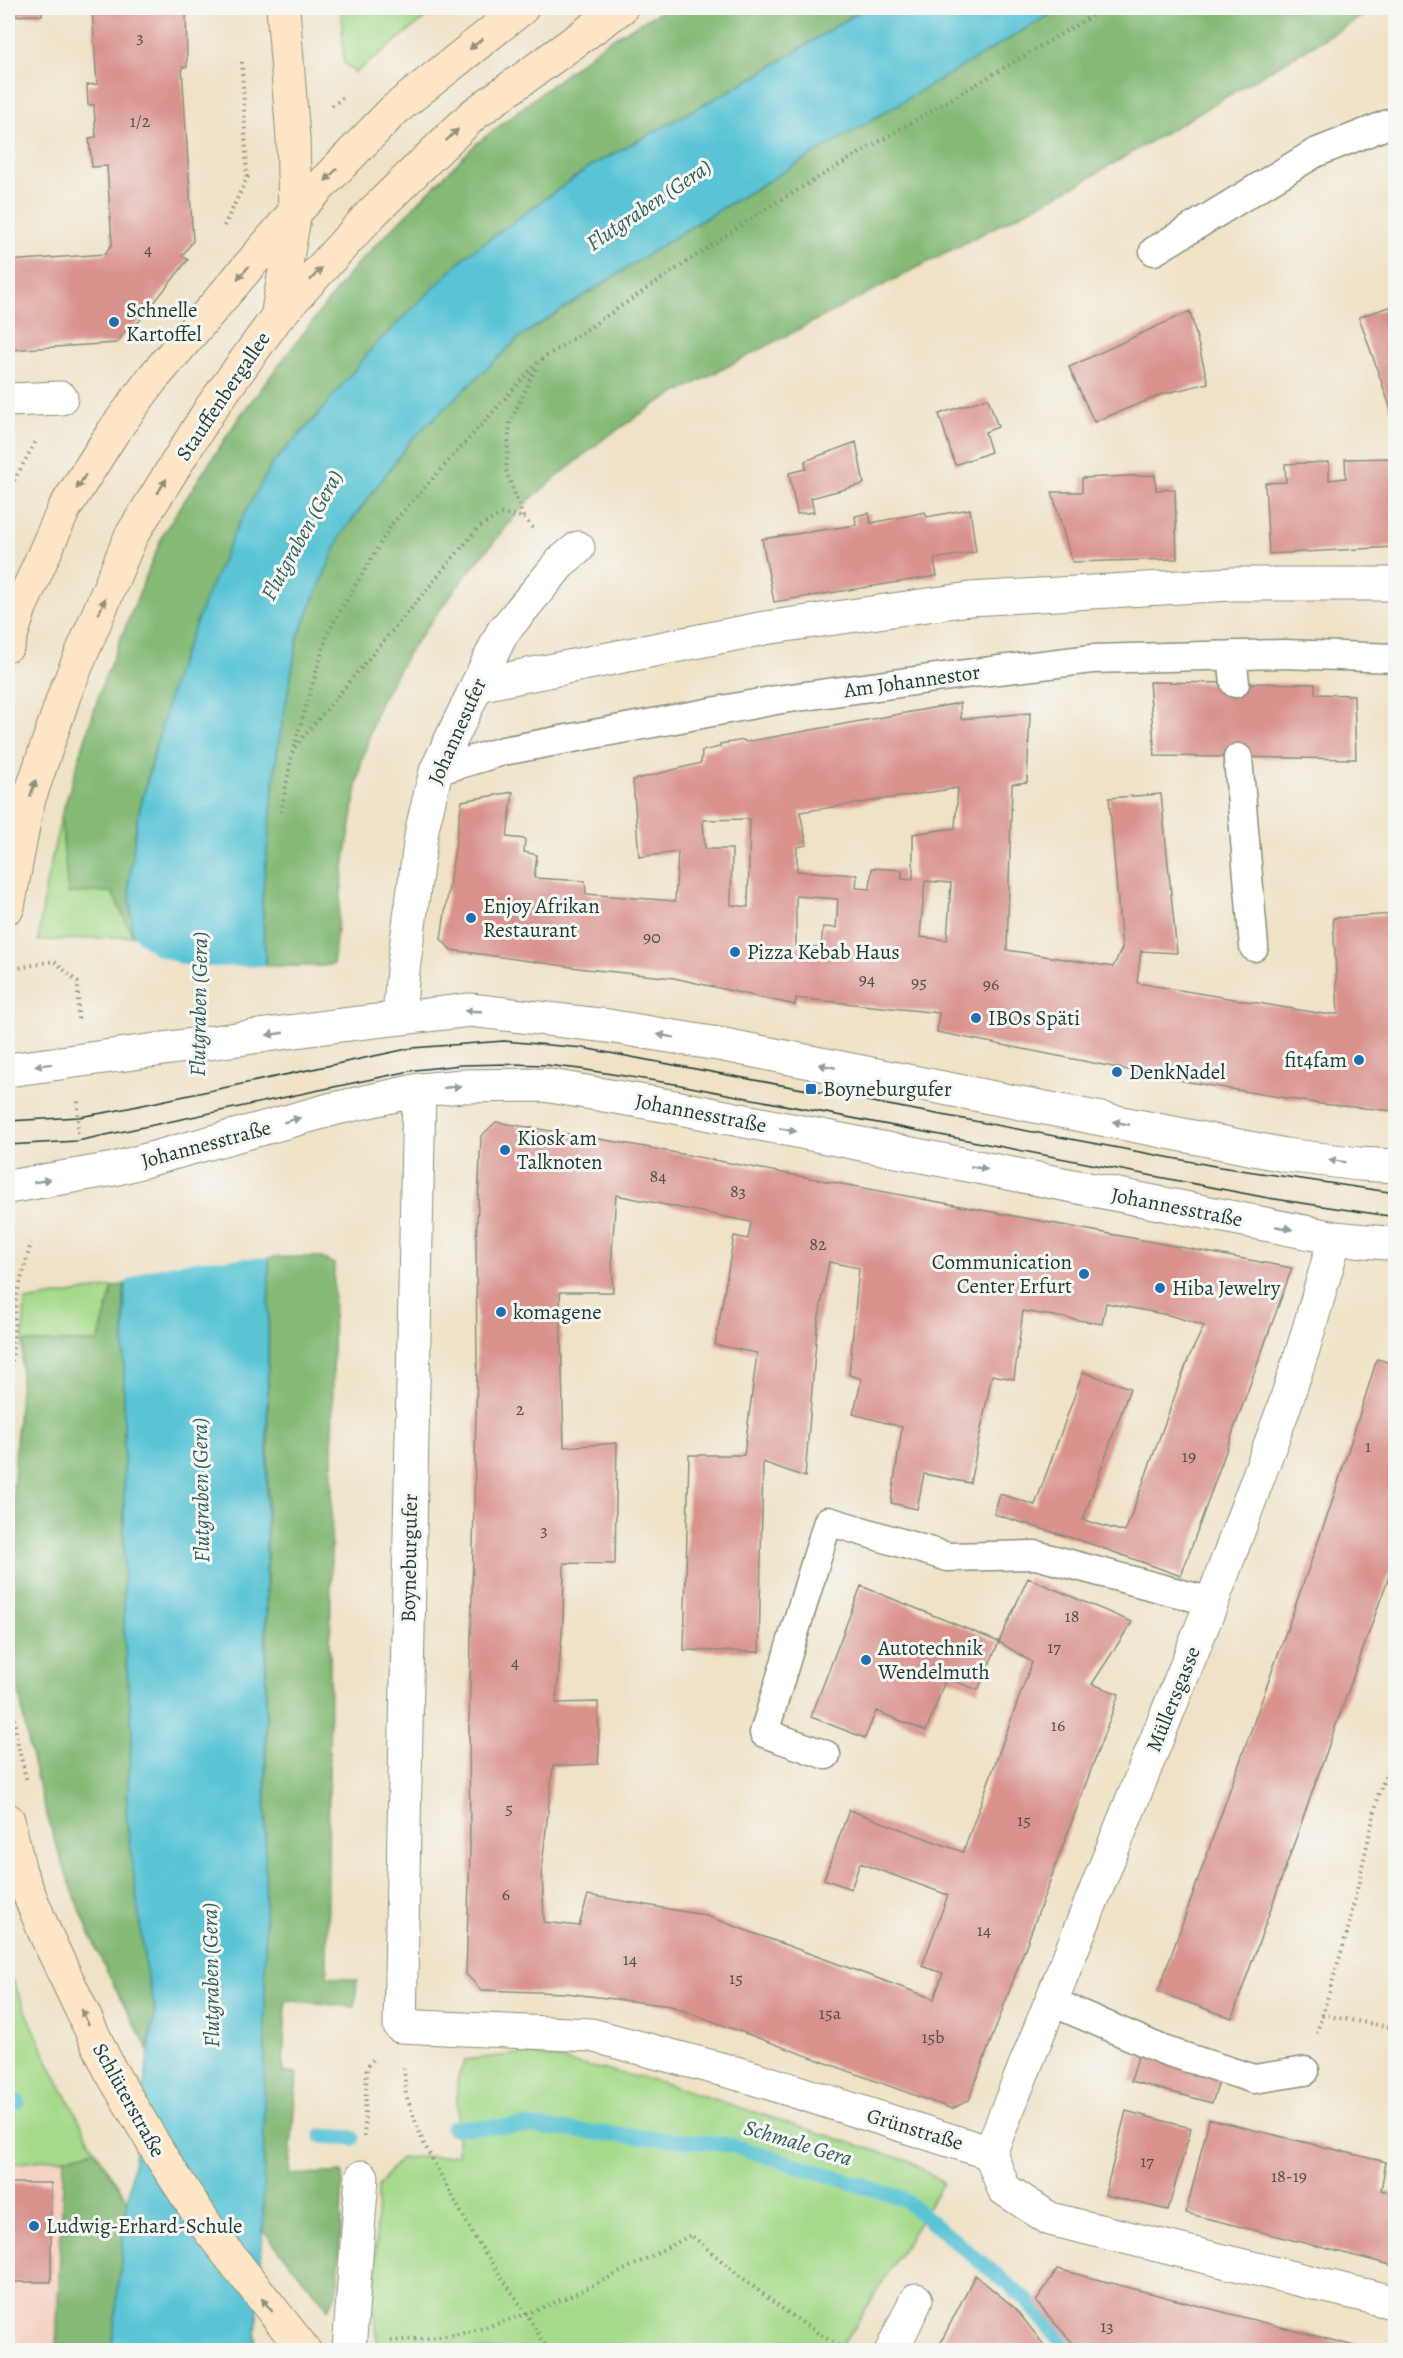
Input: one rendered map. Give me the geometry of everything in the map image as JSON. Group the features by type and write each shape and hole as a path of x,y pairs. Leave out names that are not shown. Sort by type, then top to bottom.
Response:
{"main road":[{"path":"277,317 295,212 293,138 283,8"},
{"path":"8,645 20,608 64,508 113,432 152,379 295,212 393,111 522,8"},
{"name":"Stauffenbergallee","path":"8,907 27,805 65,693 131,536 211,408 277,317 372,213 473,115 621,8"},
{"name":"Schlüterstraße","path":"8,1820 14,1868 110,2070 162,2158 210,2231 304,2350"}],"street":[{"path":"8,400 61,398"},
{"name":"Johannesufer","path":"399,1017 402,970 422,829 436,771 502,633 570,555"},
{"path":"477,685 765,628 970,599 1232,584 1395,584"},
{"path":"8,1070 399,1017 470,1010 608,1026 724,1046 1286,1155 1395,1166"},
{"name":"Johannesstraße","path":"8,1186 114,1169 333,1109 419,1090 509,1084 577,1089 1335,1238 1395,1244"},
{"name":"Boyneburgufer","path":"400,2026 419,1090"},
{"name":"Müllersgasse","path":"990,2153 1212,1602 1287,1399 1335,1238"},
{"name":"Grünstraße","path":"400,2026 591,2035 747,2076 990,2153 1004,2189 1050,2219 1395,2303"},
{"path":"349,2348 362,2177"},
{"path":"892,2350 916,2300"}],"lane":[{"path":"1154,251 1315,153 1395,121"},
{"name":"Am Johannestor","path":"436,771 503,751 776,700 964,674 1092,659 1234,669 1283,654 1395,658"},
{"path":"1238,758 1254,947"},
{"path":"826,1755 764,1733 828,1521 948,1557 1035,1555 1212,1602"},
{"path":"1050,2001 1163,2050 1254,2079 1305,2071"}],"path":[{"path":"281,812 293,750 328,632 392,525 538,362 767,208 1105,8"},
{"path":"241,53 247,178"},
{"path":"523,518 506,470 510,422 538,362"},
{"path":"293,750 478,528 500,514 523,518 570,555"},
{"path":"8,970 54,961 78,983"},
{"path":"77,1176 78,1060"},
{"path":"8,1427 16,1298 31,1243"},
{"path":"1305,2071 1347,1933 1379,1793 1395,1748"},
{"path":"1322,2014 1395,2028"},
{"path":"362,2177 368,2067 400,2026"},
{"path":"400,2026 406,2095 423,2142 475,2238 548,2350"},
{"path":"1392,2193 1395,2173"},
{"path":"349,2348 463,2333 526,2313 611,2277 690,2235 744,2280 820,2336 846,2350"}],"shaded area":[{"name":"Ludwig-Erhard-Schule","path":"64,2158 56,2350 8,2350 8,2164"}],"green space":[{"path":"341,8 438,8 355,73 344,63"},
{"path":"667,8 865,8 758,75 591,166 467,255 273,463 155,747 137,820 129,883 133,936 112,892 68,893 61,817 103,682 164,532 240,416 355,266 476,144 608,41"},
{"path":"1061,8 1376,8 1082,182 659,402 602,440 528,501 463,579 410,650 378,706 360,768 344,867 333,964 266,966 262,901 277,752 298,637 341,535 412,439 521,336 692,226"},
{"path":"61,817 68,893 112,892 133,936 38,941 46,885"},
{"path":"269,1257 319,1257 334,1264 327,1976 357,1980 355,2007 286,2000 283,2073 297,2073 289,2175 343,2172 338,2289 328,2309 263,2230"},
{"path":"124,1284 124,1634 132,1730 126,1814 146,1969 155,2009 148,2049 100,1957 71,1885 46,1812 27,1737 20,1698 12,1620 11,1541 23,1342 98,1342 113,1287"},
{"path":"113,1287 98,1342 23,1342 25,1301"},
{"path":"8,1970 50,2065 95,2150 64,2158 8,2164"},
{"path":"527,2053 660,2082 911,2162 943,2183 853,2330 836,2350 378,2350 374,2298 378,2186 400,2158 457,2155 457,2079 465,2060"},
{"path":"95,2150 128,2201 112,2350 56,2350 64,2158"}],"water":[{"name":"Flutgraben (Gera)","path":"865,8 1061,8 692,226 521,336 412,439 341,535 298,637 277,752 262,901 266,966 269,1257 263,2230 255,2350 112,2350 125,2221 155,2009 146,1970 126,1814 132,1730 124,1634 124,1332 133,936 129,883 137,820 174,678 237,527 273,463 315,418 373,347 467,255 591,166 758,75"}],"pier":[{"path":"133,936 154,954 183,965 269,966 272,1257 203,1260 174,1264 144,1271 121,1285 130,937"}],"building":[{"path":"8,8 42,8 42,15 8,16"},
{"path":"92,8 186,8 187,67 182,67 193,241 182,256 188,260 133,329 129,326 117,343 8,350 8,261 105,254 112,244 107,166 92,167 89,138 96,137 94,105 88,105 87,85 97,84"},
{"path":"1395,305 1395,421 1359,317"},
{"path":"1190,311 1208,383 1163,394 1094,422 1069,367"},
{"path":"988,398 998,427 985,432 991,452 955,465 939,414"},
{"path":"856,442 864,484 811,498 814,512 797,514 789,473 806,469 805,461"},
{"path":"1392,458 1393,468 1395,468 1395,547 1269,554 1265,483 1286,482 1285,464 1329,462 1329,480 1346,478 1345,459"},
{"path":"1155,475 1156,490 1175,489 1177,559 1072,562 1052,492 1082,492 1082,478"},
{"path":"970,509 976,552 934,559 937,576 774,602 762,539 856,525 855,516 869,513 871,523 925,512 927,517"},
{"path":"1149,682 1315,684 1315,694 1354,695 1356,759 1155,756"},
{"path":"960,703 961,719 1030,713 1027,782 1012,784 1007,950 1113,967 1122,948 1109,798 1161,794 1177,953 1141,951 1137,983 1324,1014 1338,1014 1333,918 1395,914 1395,1111 1321,1104 1189,1082 937,1032 939,1013 796,998 795,1005 674,978 586,969 451,950 441,939 462,801 513,792 507,837 525,839 524,852 537,855 534,878 585,881 586,894 675,901 678,852 639,857 633,780 701,763 702,751 720,747 720,744 744,740 745,742","holes":["958,788 955,828 913,834 913,880 902,879 902,870 872,868 870,889 856,888 857,875 797,871 797,847 807,845 800,812","750,819 748,907 731,905 732,849 705,849 703,820","925,881 951,883 947,940 920,937","796,896 838,899 836,928 823,927 821,947 796,946"]},
{"path":"496,1122 623,1143 1292,1268 1181,1576 1094,1545 994,1514 1000,1494 1035,1505 1083,1372 1130,1388 1083,1520 1125,1532 1189,1357 1204,1326 1173,1316 1106,1303 1102,1324 1023,1311 1014,1379 992,1375 970,1483 924,1474 917,1509 891,1503 902,1427 853,1414 862,1379 849,1375 859,1268 829,1262 817,1328 805,1477 763,1462 759,1652 684,1650 689,1455 744,1455 757,1353 715,1345 734,1236 748,1239 751,1222 616,1195 612,1251 613,1292 560,1292 564,1447 617,1443 615,1564 564,1563 563,1623 556,1703 598,1702 598,1764 553,1766 542,1866 544,1922 579,1926 588,1895 704,1915 934,1999 943,1973 922,1966 948,1895 860,1863 851,1889 824,1879 849,1810 963,1852 1032,1662 999,1642 1028,1578 1132,1622 1092,1684 1119,1694 969,2100 952,2109 671,2006 565,1993 481,1990 466,1974 477,1369 476,1245 481,1136"},
{"path":"1377,1359 1395,1364 1395,1559 1232,2018 1158,1992 1330,1508"},
{"path":"861,1586 999,1642 978,1690 946,1678 926,1731 876,1711 865,1738 811,1717"},
{"path":"1139,2053 1222,2073 1212,2103 1131,2081"},
{"path":"1126,2111 1191,2128 1168,2210 1105,2195"},
{"path":"1209,2119 1386,2162 1381,2190 1395,2194 1395,2266 1186,2213"},
{"path":"8,2183 51,2183 51,2282 8,2282"},
{"path":"1057,2269 1370,2350 1079,2350 1036,2302"},
{"path":"975,2275 1015,2308 1048,2350 937,2350"}],"waterway":[{"name":"Schmale Gera","path":"8,2104 18,2102"},
{"name":"Schmale Gera","path":"453,2128 523,2126 731,2145 902,2198 1026,2299 1068,2350"},
{"name":"Schmale Gera","path":"322,2136 353,2138"}],"tram line":[{"path":"8,1121 79,1117 114,1111 412,1048 504,1041 583,1048 1220,1167 1396,1193"},
{"path":"8,1145 77,1141 415,1070 461,1065 546,1065 675,1084 1268,1198 1396,1217"}],"place":[{"name":"Schnelle Kartoffel","path":"114,322"},
{"name":"Enjoy Afrikan Restaurant","path":"471,918"},
{"name":"Pizza Kebab Haus","path":"735,952"},
{"name":"IBOs Späti","path":"976,1018"},
{"name":"fit4fam","path":"1359,1060"},
{"name":"DenkNadel","path":"1117,1072"},
{"name":"Boyneburgufer","path":"811,1089"},
{"name":"Kiosk am Talknoten","path":"505,1150"},
{"name":"Communication Center Erfurt","path":"1084,1274"},
{"name":"Hiba Jewelry","path":"1160,1288"},
{"name":"komagene","path":"501,1312"},
{"name":"Autotechnik Wendelmuth","path":"866,1660"},
{"name":"Ludwig-Erhard-Schule","path":"34,2226"}]}
